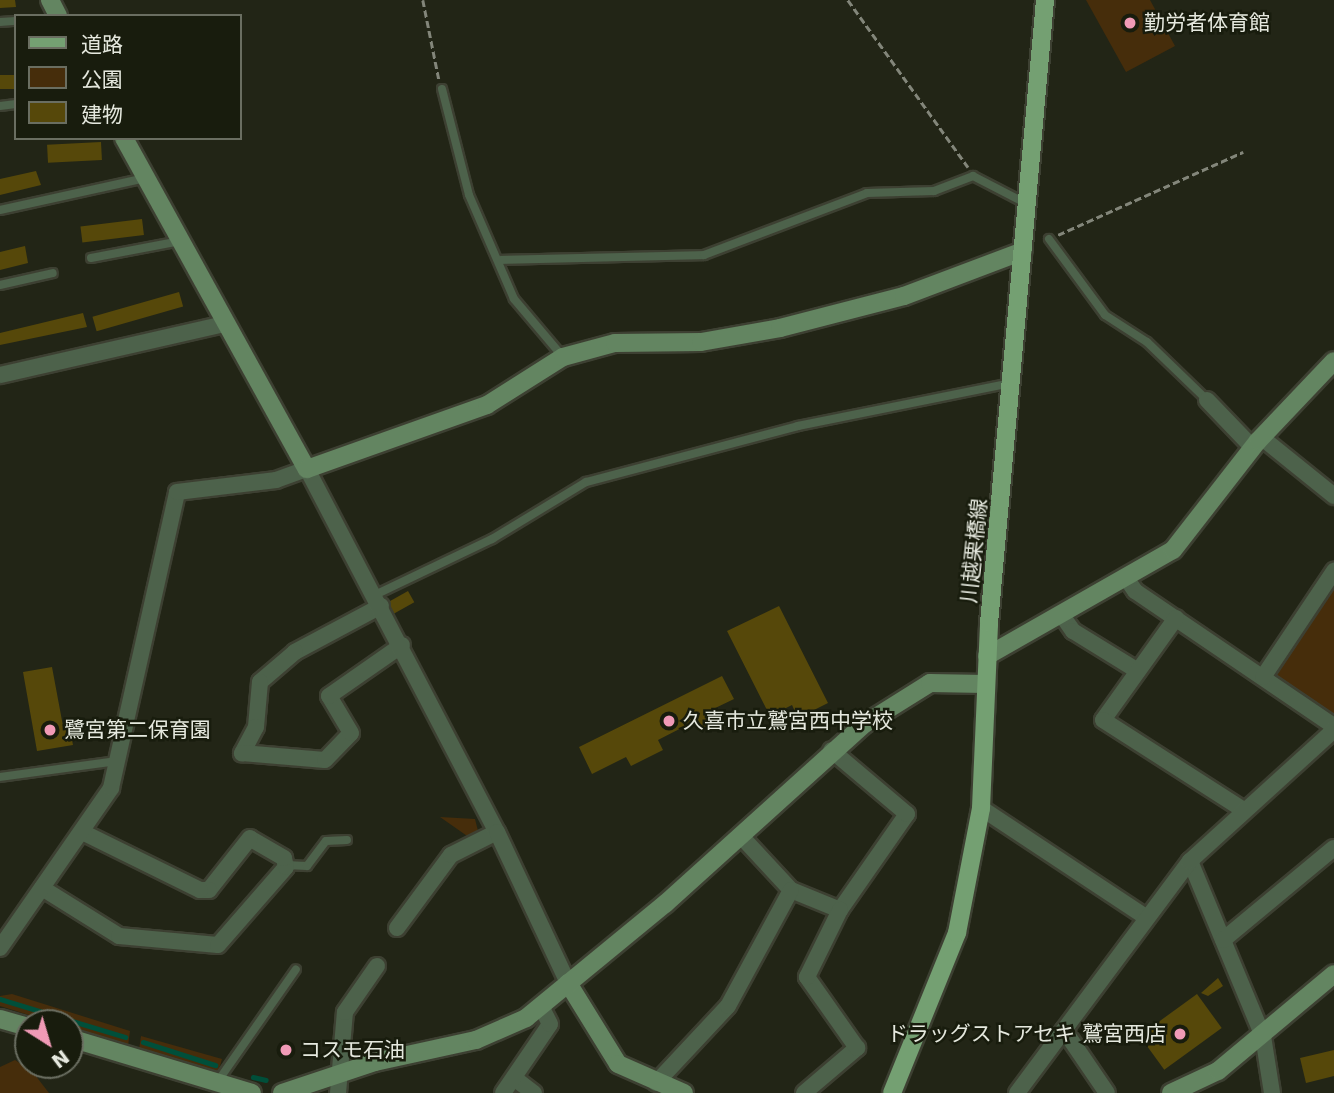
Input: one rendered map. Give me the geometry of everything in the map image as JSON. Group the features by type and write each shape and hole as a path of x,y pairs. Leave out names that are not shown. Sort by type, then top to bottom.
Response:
{"main road":[{"name":"川越栗橋線","path":"892,1093 957,933 981,808 987,656 1045,0"}],"street":[{"path":"125,140 378,600 497,832 568,983 603,1047 618,1064 656,1083 684,1093"},
{"path":"0,948 111,788 177,492 276,480 487,405 563,357 615,343 701,342 780,328 904,296 1023,251"},
{"path":"0,375 224,324"},
{"path":"987,656 1126,578 1178,545 1257,442 1334,361"},
{"path":"1207,400 1257,442 1334,496"},
{"path":"1263,677 1334,571"},
{"path":"1017,1093 1144,916 1190,861 1242,809 1334,728 1176,618 1126,578"},
{"path":"378,600 303,648 260,682 256,727 242,753 329,757 351,733 329,696 402,646"},
{"path":"1061,614 1073,631 1138,671"},
{"path":"1176,618 1103,720 1242,809"},
{"path":"282,1093 342,1071 476,1040 541,1006 740,835 831,750 930,683 985,684"},
{"path":"804,1093 857,1048 807,977 840,910 907,814 831,750"},
{"path":"981,808 1144,916"},
{"path":"42,888 119,936 218,945 286,865 250,838 205,891 82,832"},
{"path":"397,928 451,855 497,832"},
{"path":"740,835 791,890 840,910"},
{"path":"1223,940 1334,848"},
{"path":"1190,861 1263,1036 1272,1093"},
{"path":"656,1083 728,1006 791,890"},
{"path":"338,1093 345,1012 377,966"},
{"path":"1171,1093 1218,1071 1334,974"},
{"path":"503,1093 550,1024 541,1006"},
{"path":"1064,1030 1107,1093"},
{"path":"84,1042 252,1093"},
{"path":"514,1078 534,1093"}],"lane":[{"path":"442,89 469,195 501,260 514,299 563,357"},
{"path":"501,260 704,255 867,193 934,191 973,176 1027,204"},
{"path":"0,210 146,178"},
{"path":"1049,239 1105,315 1147,342 1207,400"},
{"path":"91,258 180,241"},
{"path":"0,285 53,273"},
{"path":"378,600 492,539 586,482 797,426 1012,383"},
{"path":"0,777 117,761"},
{"path":"286,865 307,866 326,841 347,840"},
{"path":"217,1082 296,969"}],"path":[{"path":"423,0 442,89"},
{"path":"848,0 973,176"},
{"path":"1049,239 1243,152"}],"green space":[{"name":"勤労者体育館","path":"1086,0 1150,0 1175,46 1126,72"},
{"path":"1334,585 1334,719 1272,675"},
{"path":"440,817 475,819 479,835 470,838"},
{"path":"12,994 60,1009 14,1010 0,1006 0,996"},
{"path":"84,1017 130,1031 128,1046 84,1032"},
{"path":"141,1036 222,1059 220,1066 216,1073 139,1050"},
{"path":"14,1060 14,1079 38,1079 49,1093 0,1093 0,1067"}],"building":[{"path":"0,0 15,0 16,7 0,8"},
{"path":"0,75 14,75 14,89 0,89"},
{"path":"101,142 102,160 48,163 47,145"},
{"path":"36,171 41,185 0,195 0,179"},
{"path":"142,219 144,235 82,242 80,227"},
{"path":"25,246 28,263 0,270 0,252"},
{"path":"179,292 183,306 97,331 92,317"},
{"path":"83,313 87,327 0,345 0,333"},
{"path":"408,591 414,602 394,614 388,602"},
{"path":"779,606 828,703 798,718 792,705 770,716 727,631"},
{"path":"52,667 63,726 69,725 73,745 37,751 23,672"},
{"path":"722,676 734,699 707,712 713,724 699,731 695,721 658,740 663,750 631,766 626,757 592,774 579,747"},
{"path":"1218,978 1223,986 1208,996 1201,993"},
{"path":"1197,994 1222,1028 1164,1070 1140,1036"},
{"path":"1334,1050 1334,1076 1306,1083 1300,1058"}],"waterway":[{"path":"0,999 125,1037"},
{"path":"143,1042 215,1065"},
{"path":"253,1077 266,1080"}],"place":[{"name":"勤労者体育館","path":"1130,23"},
{"name":"久喜市立鷲宮西中学校","path":"669,721"},
{"name":"鷺宮第二保育園","path":"50,730"},
{"name":"ドラッグストアセキ 鷲宮西店","path":"1180,1034"},
{"name":"コスモ石油","path":"286,1050"}]}
